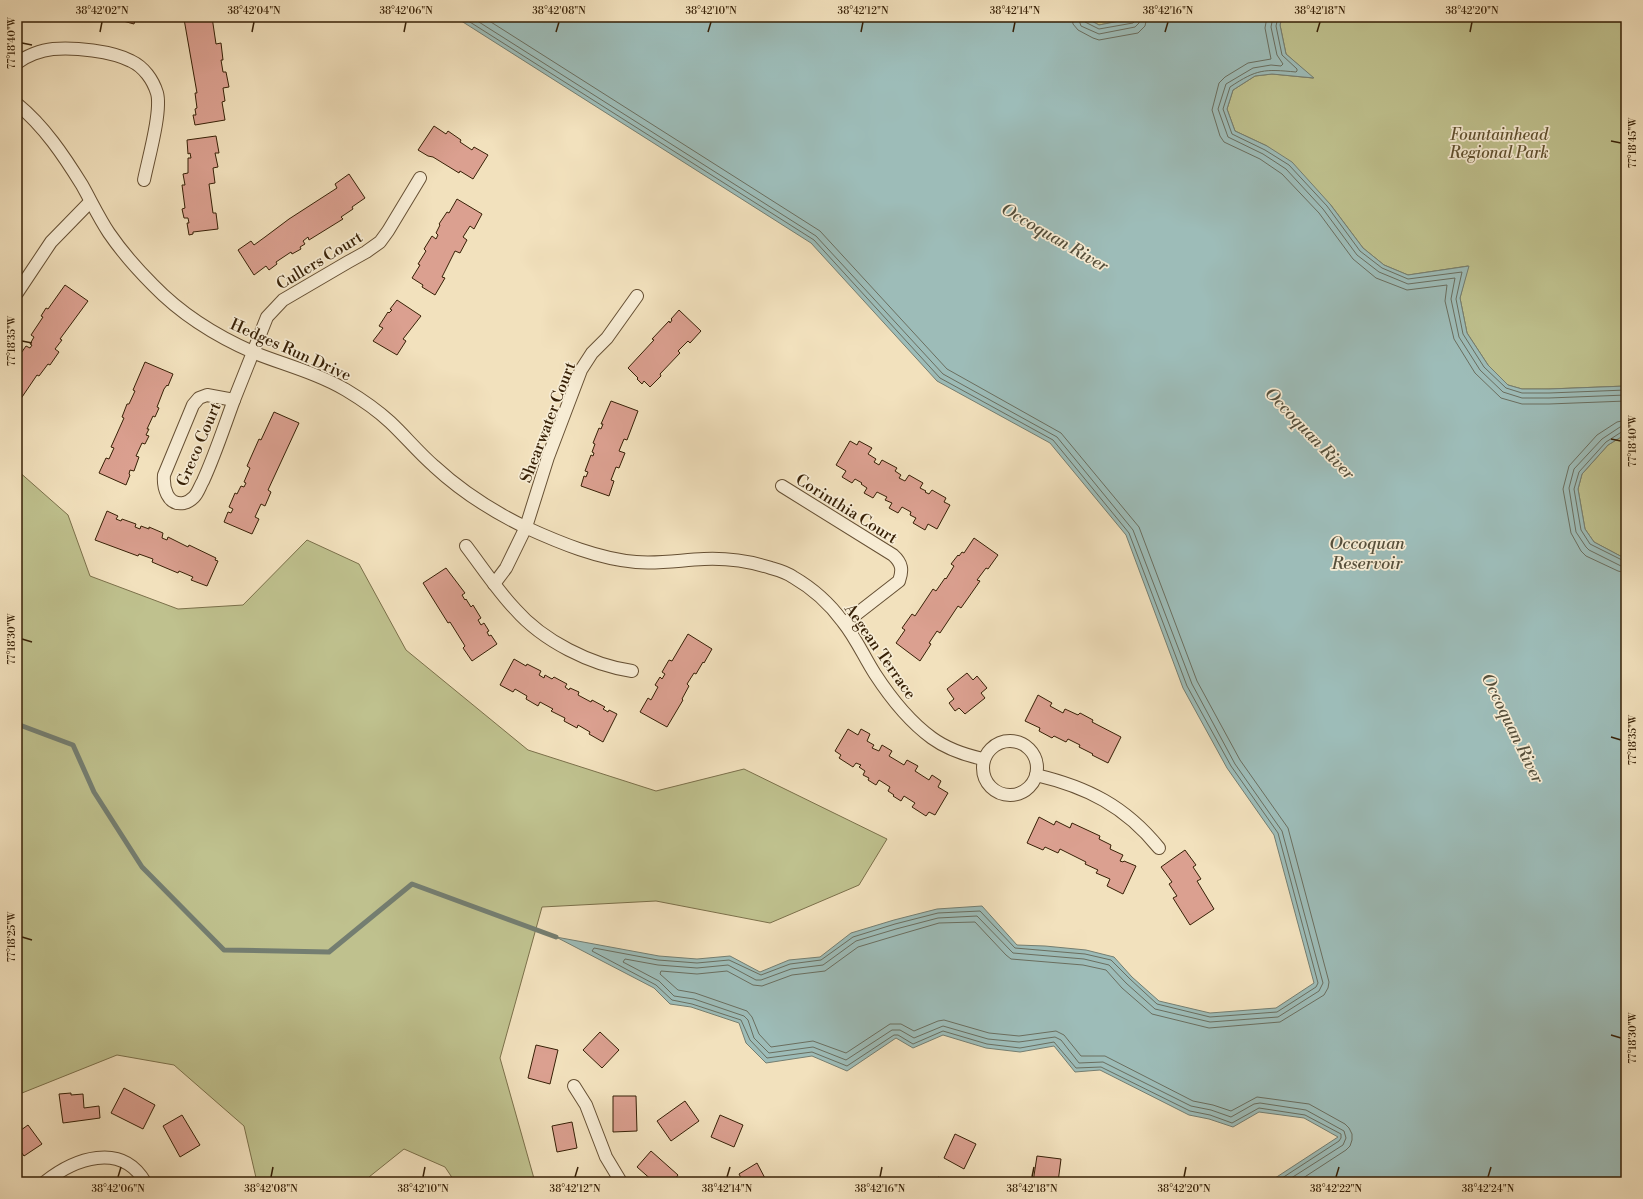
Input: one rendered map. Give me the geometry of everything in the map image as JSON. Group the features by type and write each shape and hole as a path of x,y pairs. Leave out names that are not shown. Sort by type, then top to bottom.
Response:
{"street":[{"path":"17,63 36,53 53,49 81,50 110,54 131,61 144,70 152,82 157,94 158,108 144,180"},
{"name":"Hedges Run Drive","path":"17,104 31,116 57,147 109,233 131,262 156,288 183,312 214,332 253,352 310,372 344,389 371,406 390,422 433,466 461,489 491,510 570,546 605,557 633,562"},
{"name":"Cullers Court","path":"253,352 267,317 283,300 366,252 380,242 420,178"},
{"path":"17,292 51,242 90,202"},
{"name":"Shearwater Court","path":"494,584 506,568 526,527 548,457 581,370 592,353 607,338 637,296"},
{"name":"Greco Court","path":"234,400 207,396 199,398 193,405 164,475 164,486 167,495 173,501 180,503 188,502 195,497 207,472 253,352"},
{"name":"Corinthia Court","path":"782,486 893,554 901,565 902,574 899,581 845,623"},
{"path":"466,546 494,584 534,628 561,645 596,662 632,671"},
{"name":"Aegean Terrace","path":"633,562 661,563 704,559 736,560 762,565 791,575 813,590 845,623 875,673 891,696 916,725 932,739 947,748 983,759"},
{"path":"1004,740 1015,740 1031,749 1036,758 1036,775 1031,785 1024,791 1016,795 1006,796 991,788 983,772 983,759 987,750 995,744 1004,740"},
{"path":"1036,775 1062,781 1088,791 1111,804 1133,820 1159,848"},
{"path":"574,1086 586,1105 606,1156 621,1182"},
{"path":"44,1182 69,1166 91,1158 105,1157 119,1160 132,1166 142,1176 145,1182"}],"green space":[{"path":"1084,17 1140,17 1099,25"},
{"name":"Fountainhead Regional Park","path":"1282,17 1626,17 1626,386 1522,389 1508,385 1488,365 1467,333 1460,298 1468,266 1408,275 1384,265 1363,248 1330,204 1267,146 1235,131 1227,109 1233,90 1255,76 1272,74 1313,78 1286,54 1280,25"},
{"path":"1626,434 1626,559 1594,542 1585,529 1578,489 1582,474 1608,445"},
{"path":"17,470 68,515 90,576 178,609 243,605 307,540 359,564 406,650 528,750 656,791 744,769 887,839 859,885 770,923 656,901 542,907 500,1058 535,1182 455,1182 445,1167 404,1149 369,1177 366,1182 257,1182 244,1126 174,1065 117,1055 17,1095"}],"water":[{"name":"Occoquan Reservoir","path":"455,17 1084,17 1099,25 1140,17 1282,17 1280,25 1286,54 1314,78 1272,74 1255,76 1233,90 1227,109 1235,131 1267,146 1292,162 1330,204 1363,248 1384,265 1408,275 1469,266 1460,298 1467,333 1488,365 1508,385 1522,389 1626,386 1626,434 1608,445 1582,474 1578,489 1585,529 1594,542 1626,559 1626,1182 1269,1182 1338,1137 1304,1118 1259,1112 1233,1127 1209,1119 1189,1115 1100,1070 1075,1072 1054,1046 1020,1052 986,1048 943,1035 913,1048 896,1038 847,1071 812,1056 766,1063 746,1043 739,1023 691,1007 670,1004 654,988 556,937 659,956 697,959 730,956 760,972 789,960 820,957 851,933 894,920 937,909 982,906 1017,945 1086,950 1114,957 1132,977 1159,1001 1210,1013 1276,1008 1314,983 1274,835 1227,768 1183,688 1126,535 1050,443 937,381 811,243"}],"building":[{"path":"110,17 136,17 134,24 123,21 123,19"},
{"path":"212,17 216,44 221,43 223,72 226,72 229,87 223,88 225,101 222,102 225,120 195,125 193,115 196,115 195,109 197,108 195,93 197,93 184,19"},
{"path":"434,126 446,134 448,131 472,150 474,147 488,155 473,179 460,171 459,173 433,157 428,156 418,150"},
{"path":"216,136 219,153 215,153 218,167 213,168 215,183 209,184 213,213 216,213 218,229 193,232 193,234 189,235 187,223 189,223 188,218 184,218 182,209 185,208 182,185 185,185 183,174 188,173 188,158 191,158 190,153 188,154 187,140"},
{"path":"349,174 365,198 341,217 343,219 309,240 308,237 303,241 305,244 300,247 301,249 292,254 291,252 276,262 277,264 269,270 266,266 254,275 238,250 251,241 254,245 289,219 337,188 335,184"},
{"path":"457,199 482,214 474,229 470,226 463,237 467,240 460,253 455,251 442,277 445,278 435,295 422,287 423,285 412,278 426,251 424,249 432,236 436,239 439,224 447,212 449,213"},
{"path":"65,285 88,301 60,339 62,340 55,349 59,352 50,365 48,364 39,376 37,375 20,400 17,398 17,359 26,346 30,348 32,345 30,344 34,337 31,335 43,317 41,316 46,308 48,309"},
{"path":"397,300 421,316 403,339 406,341 397,355 373,341 383,328 379,326 388,312 389,313 392,310 390,309"},
{"path":"679,310 701,331 690,343 688,341 678,351 680,353 650,387 644,381 642,384 628,368 654,340 652,339 669,321 670,323 672,320 671,319"},
{"path":"145,362 173,374 168,386 167,385 164,389 155,417 153,416 147,429 149,429 146,435 149,436 145,444 142,443 136,456 139,457 134,471 130,470 130,475 126,485 99,473 106,458 109,459 114,448 111,447 124,418 122,417 127,404 129,404 135,391 133,390"},
{"path":"611,401 638,411 627,440 624,439 619,451 625,453 619,468 616,467 611,480 614,481 609,496 581,486 584,476 586,477 588,472 585,471 591,455 593,456 594,453 592,452 595,444 593,443 599,428 601,429 603,424 601,424"},
{"path":"274,412 299,423 268,490 271,492 265,506 261,504 255,517 259,519 252,534 224,522 228,512 231,513 233,509 229,507 235,493 237,494 241,486 244,487 246,483 244,482 250,468 247,466 259,439 261,440"},
{"path":"850,441 857,445 859,441 872,448 868,454 876,459 874,462 879,465 882,460 897,468 895,471 901,475 899,478 905,481 909,475 923,483 920,488 926,491 925,492 929,494 932,490 946,498 944,502 950,505 937,529 928,524 925,530 913,523 916,518 910,515 911,512 902,507 898,513 889,508 892,503 885,500 887,497 877,492 873,498 864,493 867,488 861,484 862,483 855,479 852,483 842,477 846,471 836,465"},
{"path":"107,511 118,516 116,519 121,521 122,519 136,524 135,527 140,529 141,526 149,529 149,527 163,533 162,538 167,540 168,537 216,558 215,560 218,561 207,586 191,580 193,577 179,571 178,573 152,562 153,559 139,554 138,556 95,540"},
{"path":"974,538 998,555 988,569 986,568 977,580 980,581 961,608 958,606 940,633 937,631 920,661 896,643 905,630 902,628 912,614 915,616 933,589 936,591 945,578 946,579 954,566 951,564 958,555 959,556 962,552 964,553"},
{"path":"446,568 465,593 462,595 465,600 466,599 471,607 473,605 481,618 478,620 481,625 484,623 489,631 487,632 489,636 491,635 497,644 472,661 463,648 465,646 450,622 448,623 423,583"},
{"path":"688,634 712,649 704,663 703,662 696,674 694,673 687,684 689,686 682,699 683,700 667,727 640,712 648,698 651,700 658,687 655,685 660,677 662,679 665,674 662,672 669,660 672,661"},
{"path":"514,659 526,666 527,664 541,671 539,675 544,678 545,675 552,679 554,677 567,684 565,687 569,690 570,688 579,692 578,695 605,707 603,709 608,712 609,710 617,714 603,742 589,734 590,732 578,725 577,728 564,721 565,718 551,711 553,709 540,702 538,706 526,699 527,696 515,689 513,692 500,685"},
{"path":"967,673 973,680 977,676 987,688 981,693 985,698 965,714 959,708 955,711 949,703 954,699 947,689"},
{"path":"1038,695 1052,703 1050,706 1063,713 1065,709 1078,715 1080,713 1093,720 1092,722 1121,737 1108,763 1079,747 1080,745 1068,739 1066,742 1054,736 1052,738 1039,731 1040,728 1025,721"},
{"path":"848,729 858,735 861,729 870,734 867,741 874,745 872,748 879,751 882,745 892,751 889,756 904,765 907,760 918,766 915,771 929,780 932,775 941,781 938,787 948,793 935,815 929,812 926,816 912,807 915,803 904,796 901,801 893,796 894,795 888,791 890,787 879,780 876,785 868,780 869,778 863,775 865,771 859,767 861,765 856,763 853,767 839,758 841,755 835,751"},
{"path":"1039,817 1054,825 1056,821 1070,828 1072,823 1100,836 1099,839 1111,845 1110,849 1123,855 1120,861 1136,866 1123,894 1107,886 1110,879 1096,873 1098,870 1085,864 1086,862 1060,849 1058,853 1045,847 1043,850 1027,843"},
{"path":"1185,850 1196,865 1193,867 1201,879 1197,881 1214,909 1190,925 1173,898 1177,896 1169,884 1172,882 1161,867"},
{"path":"600,1032 619,1050 602,1068 583,1050"},
{"path":"536,1045 558,1050 550,1084 528,1078"},
{"path":"124,1088 155,1105 143,1129 111,1113"},
{"path":"71,1093 71,1095 83,1094 84,1108 99,1106 100,1118 63,1123 59,1094"},
{"path":"613,1096 636,1096 637,1131 613,1132"},
{"path":"685,1101 699,1121 671,1141 657,1121"},
{"path":"182,1115 200,1145 180,1157 163,1126"},
{"path":"720,1115 743,1125 734,1147 711,1137"},
{"path":"572,1122 577,1148 557,1152 552,1126"},
{"path":"28,1125 42,1144 24,1156 17,1146 17,1133"},
{"path":"955,1134 976,1144 964,1169 944,1158"},
{"path":"651,1151 678,1175 673,1182 654,1182 637,1167"},
{"path":"1037,1156 1061,1159 1058,1182 1033,1182"},
{"path":"757,1163 767,1182 743,1182 739,1174"},
{"path":"938,1177 947,1182 935,1182"},
{"path":"221,1178 222,1182 196,1181"},
{"path":"591,1178 591,1182 568,1182"}],"waterway":[{"path":"17,724 73,745 94,792 142,867 224,950 329,952 412,884 556,937"}],"water label":[{"name":"Occoquan River","path":"1055,237"},
{"name":"Occoquan River","path":"1310,433"},
{"name":"Occoquan River","path":"1513,728"}]}
